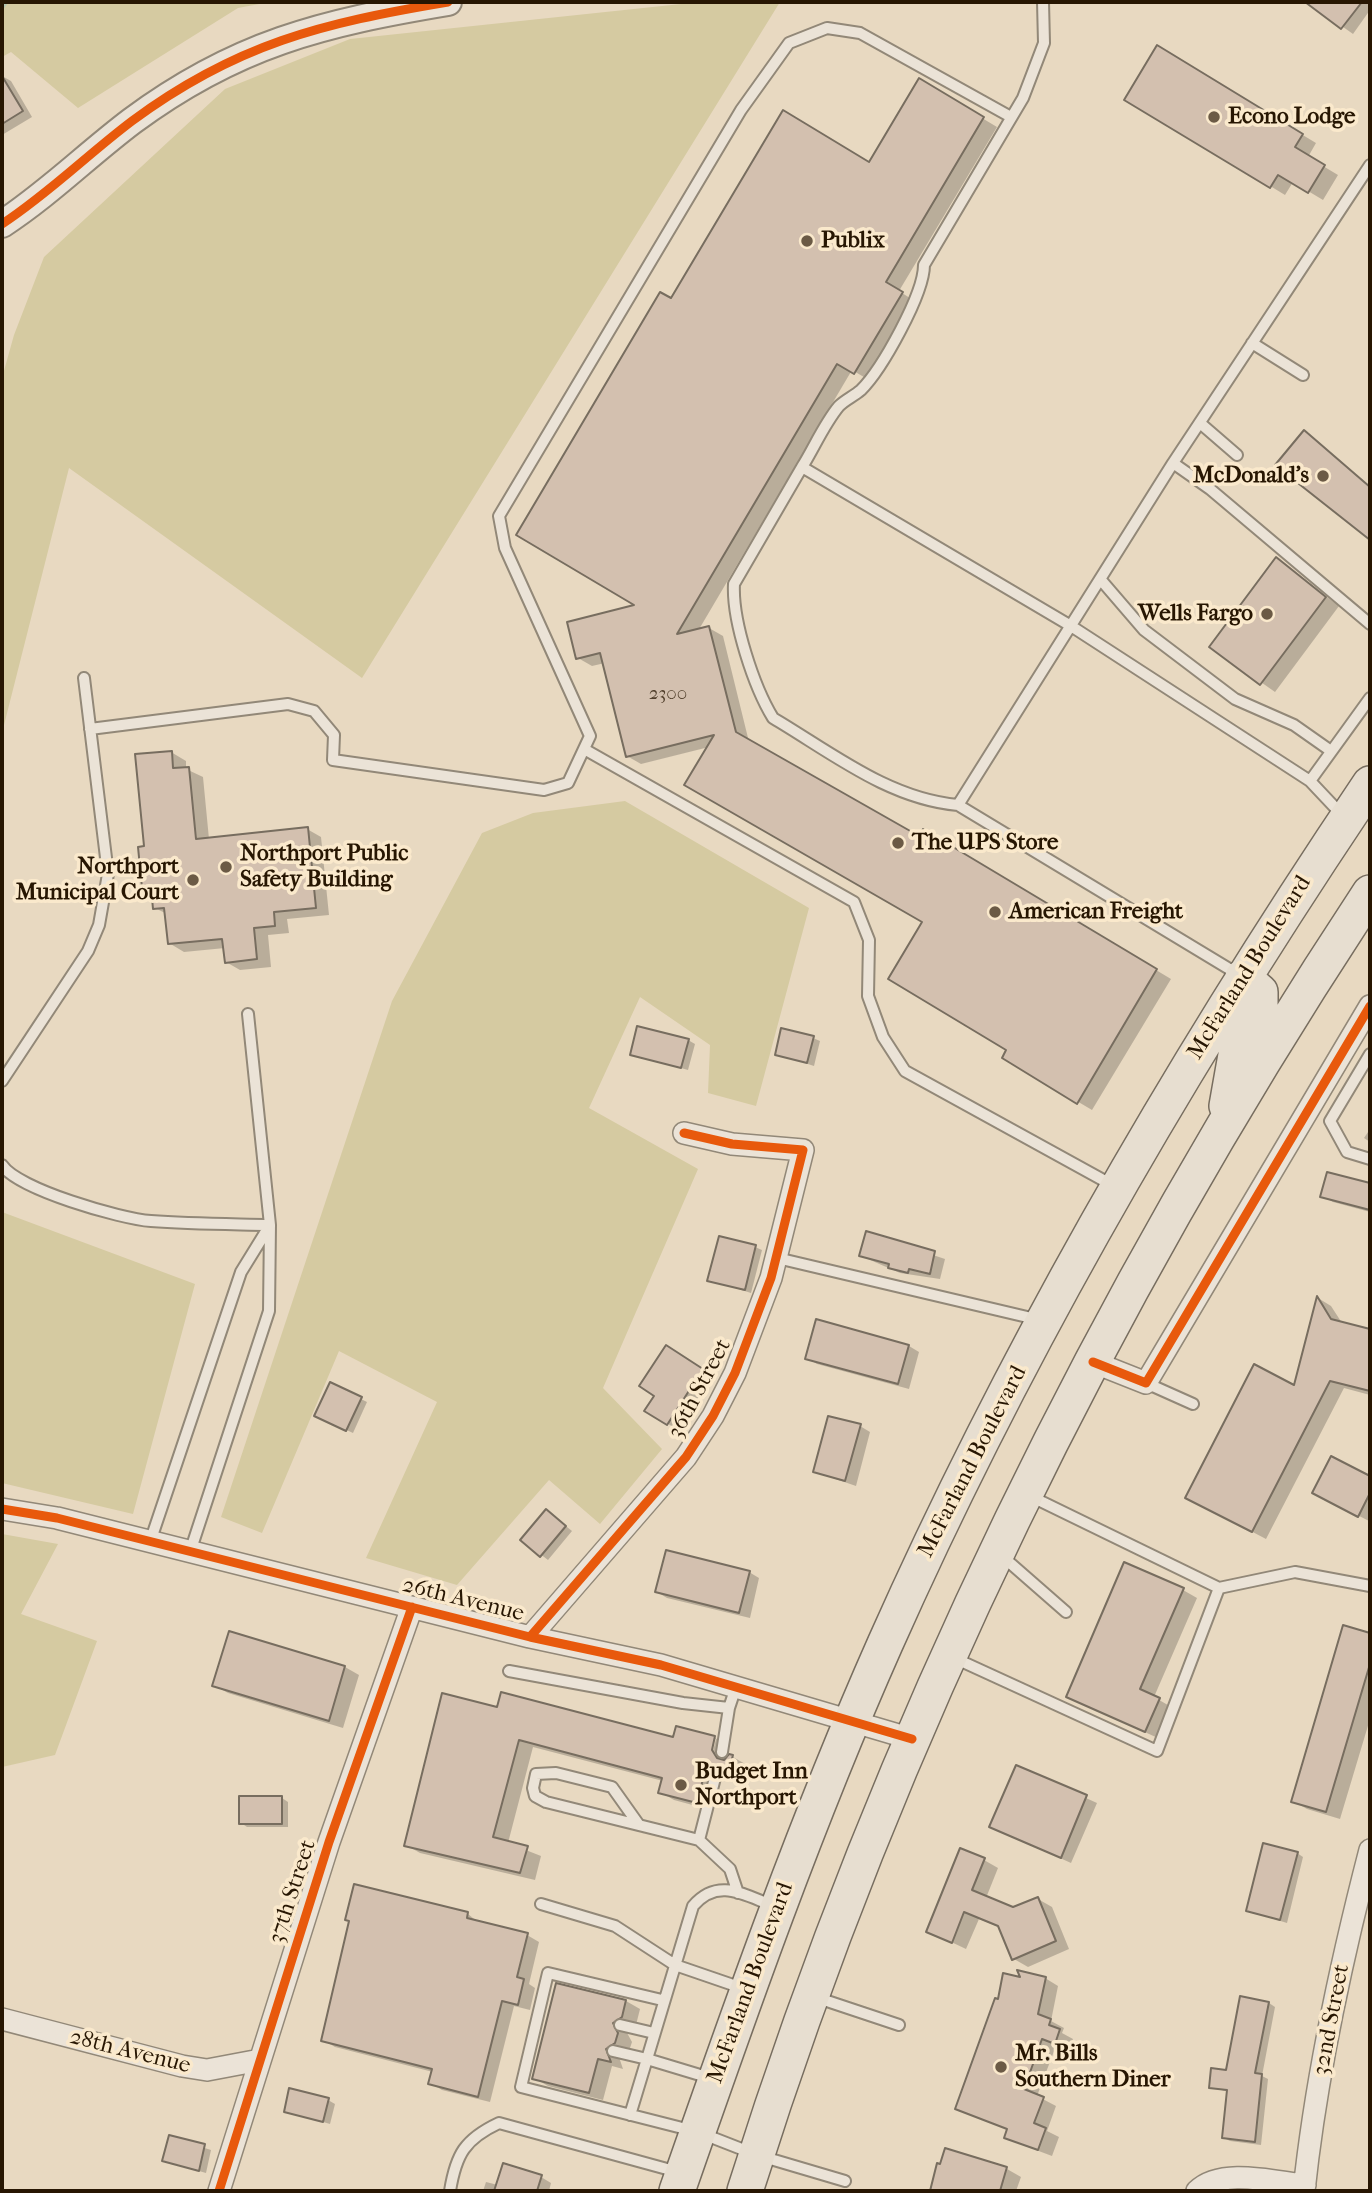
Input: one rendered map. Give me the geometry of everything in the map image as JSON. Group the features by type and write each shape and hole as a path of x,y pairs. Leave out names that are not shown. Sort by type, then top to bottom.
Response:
{"highway":[{"name":"McFarland Boulevard","path":"681,2182 778,1908 852,1721 965,1472 1116,1187 1243,977 1370,784"},
{"path":"745,2191 812,1996 912,1739 998,1552 1093,1362 1226,1122 1370,893"},
{"path":"1226,1122 1236,1055 1260,1008 1260,992 1243,977"}],"street":[{"path":"2,224 132,121 238,56 309,29 448,2"},
{"path":"1093,1362 1146,1383 1370,1006"},
{"name":"36th Street","path":"530,1637 686,1457 735,1373 777,1258 803,1150 732,1144 684,1133"},
{"name":"26th Avenue","path":"2,1509 57,1518 530,1637 661,1665 912,1739"},
{"name":"37th Street","path":"219,2191 329,1842 412,1608"},
{"name":"32nd Street","path":"1305,2188 1326,2047 1350,1927 1370,1850"},
{"name":"28th Avenue","path":"2,2019 182,2066 207,2070 260,2060"},
{"path":"1197,2191 1203,2185 1228,2178 1305,2188"}],"lane":[{"path":"1043,2 1044,43 1023,98 924,265 924,280 914,305 863,387 840,405 734,584 733,604 762,700 773,718 896,792 932,803 958,805 1243,977"},
{"path":"90,729 288,704 314,711 334,735 333,760 544,790 568,783 590,736 505,548 499,516 741,110 789,43 827,28 860,33 1011,117"},
{"path":"958,805 1173,463 1370,165"},
{"path":"1252,343 1303,375"},
{"path":"1200,423 1237,455"},
{"path":"1173,463 1210,489 1370,624"},
{"path":"802,467 1072,626 1310,781 1346,820"},
{"path":"1101,580 1144,630 1225,691 1294,725 1331,751"},
{"path":"2,1082 88,951 99,925 108,874 84,678"},
{"path":"1310,781 1370,698"},
{"path":"584,749 854,902 869,940 868,996 883,1037 905,1071 1116,1187"},
{"path":"190,1552 269,1311 270,1225 248,1014"},
{"path":"1370,1054 1330,1121 1347,1152 1370,1160"},
{"path":"2,1165 8,1174 42,1192 148,1221 270,1225"},
{"path":"150,1542 241,1272 270,1225"},
{"path":"777,1258 1044,1321"},
{"path":"1146,1383 1193,1404"},
{"path":"1026,1494 1219,1588 1295,1572 1370,1586"},
{"path":"998,1552 1066,1612"},
{"path":"950,1656 1157,1751 1219,1588"},
{"path":"509,1671 683,1703 729,1708"},
{"path":"722,1752 729,1708 736,1687"},
{"path":"639,1825 612,1787 556,1773 536,1774 533,1788 535,1796 546,1802 699,1840 730,1869 738,1893"},
{"path":"699,1840 716,1774"},
{"path":"630,2115 662,2000 693,1906 704,1893 720,1889 778,1908"},
{"path":"541,1904 615,1926 675,1965 748,1990"},
{"path":"662,2000 548,1973 544,2008 521,2087 698,2132 757,2154 845,2181"},
{"path":"812,1996 899,2025"},
{"path":"620,2025 654,2033"},
{"path":"613,2051 716,2080"},
{"path":"450,2191 454,2166 474,2134 499,2123 681,2182"}],"shaded area":[{"path":"2,2 270,2 238,8 78,108 11,52 2,57"},
{"path":"700,2 780,2 362,678 69,468 2,733 2,378 14,335 44,257 225,89 350,39"},
{"path":"625,801 809,908 756,1106 708,1093 710,1045 640,997 589,1108 698,1169 603,1388 662,1449 600,1524 549,1480 457,1585 366,1558 437,1402 339,1351 262,1533 221,1517 392,1001 482,833 533,813"},
{"path":"2,1212 195,1284 133,1514 2,1483"},
{"path":"2,1534 58,1544 21,1614 97,1641 55,1755 2,1767"}],"building":[{"path":"1305,2 1362,2 1341,29"},
{"name":"Econo Lodge","path":"1157,45 1303,134 1295,147 1325,165 1308,193 1278,175 1270,188 1124,100"},
{"path":"2,76 23,111 2,124"},
{"path":"919,78 984,117 886,282 903,292 854,374 837,364 677,634 709,626 736,732 919,836 923,829 1157,969 1077,1104 1002,1058 1006,1050 888,979 922,922 684,785 714,735 626,757 600,653 576,659 567,622 634,605 516,535 660,292 671,298 783,110 869,162"},
{"name":"McDonald's","path":"1304,430 1370,487 1370,540 1275,465"},
{"path":"1276,557 1326,597 1260,685 1209,647"},
{"name":"Northport Public Safety Building","path":"172,751 173,768 189,767 196,839 308,827 316,908 274,912 275,926 254,928 257,959 225,963 222,939 168,944 164,908 153,909 151,887 142,888 138,847 144,846 135,754"},
{"path":"637,1026 689,1039 681,1068 630,1055"},
{"path":"781,1028 814,1036 807,1063 775,1055"},
{"path":"1327,1172 1370,1183 1370,1210 1320,1197"},
{"path":"866,1231 935,1251 930,1274 909,1269 908,1273 888,1268 889,1264 859,1256"},
{"path":"719,1236 756,1245 745,1290 707,1281"},
{"path":"1317,1296 1331,1319 1370,1329 1370,1391 1330,1381 1252,1532 1185,1498 1254,1364 1294,1385"},
{"path":"816,1319 909,1345 898,1384 805,1359"},
{"path":"666,1345 703,1369 667,1425 644,1411 654,1396 639,1386"},
{"path":"330,1382 362,1397 346,1431 314,1416"},
{"path":"828,1416 861,1424 845,1481 813,1472"},
{"path":"1331,1456 1370,1476 1370,1493 1358,1517 1312,1493"},
{"path":"546,1509 566,1526 540,1557 520,1540"},
{"path":"666,1550 750,1571 739,1613 655,1592"},
{"path":"1124,1562 1184,1588 1140,1689 1160,1698 1145,1732 1066,1697"},
{"path":"1343,1625 1370,1633 1370,1664 1326,1812 1291,1802"},
{"path":"229,1631 345,1666 329,1721 212,1686"},
{"name":"Budget Inn Northport","path":"501,1692 673,1737 676,1726 715,1736 712,1750 717,1758 724,1760 729,1754 733,1755 727,1777 717,1766 705,1771 697,1803 658,1793 662,1778 519,1740 493,1837 528,1846 520,1873 404,1846 442,1693 497,1707"},
{"path":"1016,1765 1087,1795 1061,1858 989,1827"},
{"path":"239,1796 282,1796 282,1824 239,1824"},
{"path":"1263,1843 1298,1852 1280,1920 1246,1911"},
{"path":"960,1848 985,1858 972,1890 1013,1907 1038,1897 1056,1941 1012,1960 998,1926 964,1912 952,1943 926,1932"},
{"path":"354,1884 468,1912 467,1918 528,1933 517,1977 524,1979 518,2005 502,2001 478,2097 428,2084 432,2069 321,2041 349,1921 345,1920"},
{"name":"Mr. Bills Southern Diner","path":"1017,1970 1046,1977 1038,2014 1051,2019 1049,2025 1060,2029 1055,2044 1042,2039 1024,2089 1044,2097 1034,2123 1046,2128 1038,2150 1004,2138 1007,2129 955,2109 995,1998 998,1999 1003,1973 1020,1977"},
{"path":"556,1983 626,2000 622,2017 613,2023 618,2033 615,2043 606,2049 611,2062 598,2059 589,2093 532,2079"},
{"path":"1240,1996 1269,2002 1255,2073 1262,2074 1255,2142 1222,2138 1227,2090 1209,2088 1211,2068 1226,2070"},
{"path":"289,2088 329,2098 323,2122 284,2112"},
{"path":"169,2135 205,2144 199,2171 162,2161"},
{"path":"945,2148 1007,2167 1000,2191 930,2191 937,2163 940,2164"},
{"path":"503,2163 542,2175 537,2191 494,2191"}],"waterway":[{"path":"2,6 5,2"}],"cycle path":[{"path":"2,224 132,121 170,95 244,55 320,29 448,2"},
{"path":"1093,1362 1146,1383 1370,1006"},
{"path":"530,1637 686,1457 713,1416 735,1373 771,1278 803,1150 732,1144 684,1133"},
{"path":"2,1509 57,1518 530,1637 661,1665 912,1739"},
{"path":"219,2191 329,1842 412,1607"}],"place":[{"name":"Econo Lodge","path":"1214,117"},
{"name":"Publix","path":"807,241"},
{"name":"McDonald's","path":"1323,476"},
{"name":"Wells Fargo","path":"1267,614"},
{"name":"The UPS Store","path":"898,843"},
{"name":"Northport Public Safety Building","path":"226,867"},
{"name":"Northport Municipal Court","path":"193,880"},
{"name":"American Freight","path":"995,912"},
{"name":"Budget Inn Northport","path":"681,1785"},
{"name":"Mr. Bills Southern Diner","path":"1001,2067"}]}
